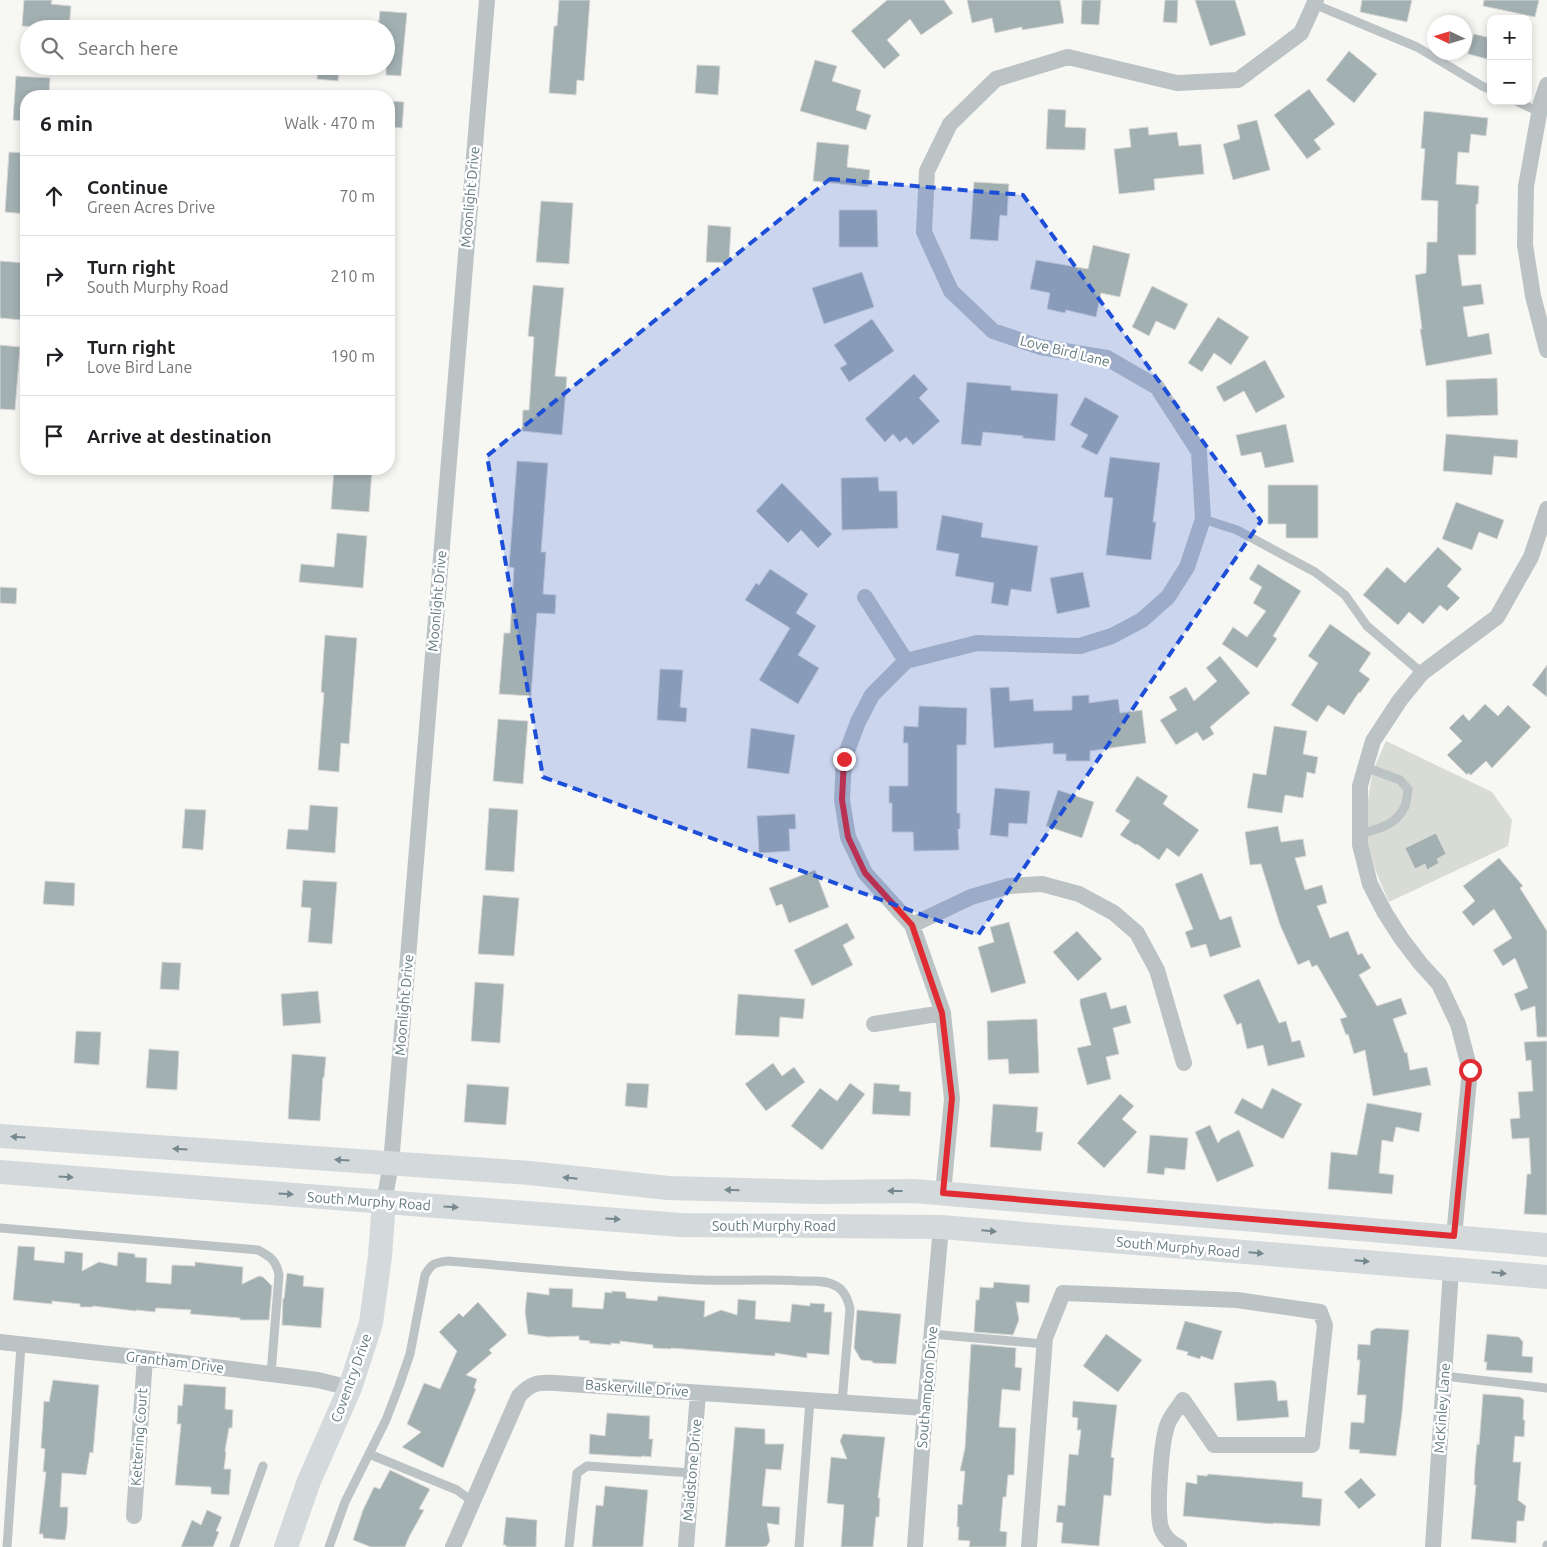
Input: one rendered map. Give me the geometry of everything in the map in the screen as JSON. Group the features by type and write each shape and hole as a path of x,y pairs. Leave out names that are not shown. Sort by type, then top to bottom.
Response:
{"main road":[{"path":"0,1136 530,1173 668,1188 943,1193 1547,1245"},
{"name":"South Murphy Road","path":"0,1172 681,1225 941,1227 1547,1277"},
{"path":"941,1227 943,1193"},
{"name":"Coventry Drive","path":"286,1547 309,1482 350,1388 371,1324 380,1256 384,1202"},
{"path":"1450,1269 1454,1236"}],"street":[{"name":"Moonlight Drive","path":"384,1202 391,1164 486,0"},
{"name":"Love Bird Lane","path":"906,661 977,643 1080,646 1112,636 1142,620 1168,597 1187,567 1203,519 1200,452 1158,388 1107,358 1040,347 993,331 950,291 924,232 927,171 950,124 996,79 1068,57 1177,83 1238,80 1301,33 1315,2"},
{"path":"1547,85 1526,186 1525,246 1533,296 1547,350"},
{"path":"1454,1236 1470,1070 1458,1024 1439,984 1401,938 1370,884 1360,845 1360,786 1373,741 1400,700 1422,673 1497,617 1531,557 1547,509"},
{"path":"865,597 906,661 872,695 858,722 844,759 842,800 848,837 865,873 912,925 942,1013 952,1098 943,1193"},
{"path":"912,925 971,897 1008,886 1042,884 1079,894 1114,913 1137,933 1157,970 1184,1063"},
{"path":"874,1024 942,1013"},
{"name":"Southampton Drive","path":"914,1547 941,1227"},
{"name":"McKinley Lane","path":"1433,1547 1450,1269"},
{"path":"1029,1547 1045,1338 1063,1293 1237,1300 1320,1312 1325,1325 1312,1445 1214,1444 1183,1400 1170,1419 1166,1427 1158,1507 1161,1527 1168,1541 1179,1547"},
{"name":"Grantham Drive","path":"0,1342 318,1380 350,1388"},
{"name":"Kettering Court","path":"134,1516 145,1358"},
{"name":"Baskerville Drive","path":"453,1547 519,1396 528,1386 541,1382 925,1408"},
{"name":"Maidstone Drive","path":"686,1547 698,1392"}],"lane":[{"path":"1315,2 1417,47 1487,88"},
{"path":"1525,105 1540,112"},
{"path":"1203,519 1237,530 1315,572 1345,595 1367,626 1422,673"},
{"path":"1360,834 1383,827 1396,820 1404,807 1408,788 1400,780 1365,767"},
{"path":"0,1228 258,1250 268,1255 276,1264 279,1275 271,1374"},
{"path":"329,1547 345,1502 386,1420 399,1386 410,1354 425,1275 434,1262 702,1280 779,1280 825,1282 835,1285 843,1291 850,1309 842,1402"},
{"path":"931,1334 1045,1344"},
{"path":"7,1547 21,1345"},
{"path":"1444,1376 1547,1388"},
{"path":"799,1547 810,1400"},
{"path":"369,1454 457,1490 473,1502"},
{"path":"234,1547 264,1466"},
{"path":"569,1547 577,1473 587,1466 692,1473"}],"highlighted area":[{"path":"830,179 1023,195 1261,521 978,935 543,777 487,456"}],"shaded area":[{"path":"1386,741 1492,792 1512,820 1508,846 1389,902 1370,855 1367,825 1368,803 1373,773"}],"building":[{"path":"24,0 52,0 51,4 71,6 70,20 22,20"},
{"path":"559,0 590,0 584,81 577,80 576,95 549,93 554,26 557,26"},
{"path":"887,0 944,0 953,13 921,35 910,19 887,40 900,55 884,69 851,31"},
{"path":"967,0 1060,0 1064,23 1022,30 1022,27 995,33 992,18 972,23"},
{"path":"1082,0 1101,0 1099,25 1081,24"},
{"path":"1165,0 1178,0 1177,23 1163,22"},
{"path":"1195,0 1235,0 1246,35 1210,46"},
{"path":"1362,0 1412,0 1407,22 1360,12"},
{"path":"1484,0 1539,0 1535,17 1483,6"},
{"path":"380,11 407,13 401,76 386,75 395,75 395,20 379,20"},
{"path":"1474,34 1487,37 1487,59 1472,55"},
{"path":"1349,51 1377,74 1354,103 1326,80"},
{"path":"815,60 837,66 832,81 861,90 856,110 871,115 866,130 800,111"},
{"path":"697,65 720,66 718,95 695,93"},
{"path":"317,75 338,75 338,81 317,79"},
{"path":"16,76 50,78 49,90 20,90 20,121 13,120"},
{"path":"1309,89 1335,124 1314,140 1321,149 1307,159 1274,115"},
{"path":"395,101 404,102 402,128 395,127"},
{"path":"1048,109 1066,110 1065,127 1086,128 1085,150 1046,149"},
{"path":"1424,111 1488,118 1486,136 1471,134 1469,153 1458,152 1456,184 1479,186 1478,204 1476,204 1476,255 1458,255 1462,286 1481,284 1484,304 1463,307 1468,337 1489,333 1492,354 1426,366 1420,329 1422,329 1415,275 1426,273 1427,242 1437,242 1438,201 1421,200 1425,149 1421,148"},
{"path":"1257,120 1270,170 1233,180 1223,144 1240,139 1237,125"},
{"path":"1148,127 1149,135 1177,132 1179,146 1201,144 1204,174 1154,179 1155,190 1119,194 1114,149 1131,147 1129,129"},
{"path":"817,142 849,145 847,167 870,170 868,187 813,181"},
{"path":"9,152 20,153 20,213 5,212"},
{"path":"974,182 1009,184 1007,216 1000,215 998,241 970,239"},
{"path":"541,201 573,203 569,264 536,262"},
{"path":"839,210 877,210 878,247 839,247"},
{"path":"708,225 731,227 729,263 706,262"},
{"path":"1093,245 1130,254 1120,297 1101,293 1096,317 1066,310 1065,313 1047,309 1050,293 1030,289 1036,260 1088,269"},
{"path":"0,261 20,263 20,320 0,318"},
{"path":"862,272 874,307 824,324 812,288"},
{"path":"533,285 564,288 555,376 567,377 562,435 522,431 523,410 529,410 534,337 528,336"},
{"path":"1152,286 1188,304 1175,330 1156,321 1149,336 1132,327"},
{"path":"1218,317 1249,337 1231,365 1214,353 1202,372 1188,363"},
{"path":"872,319 894,351 849,382 840,368 847,364 834,345"},
{"path":"0,345 20,347 15,410 0,409"},
{"path":"1265,360 1285,397 1256,413 1244,391 1224,402 1216,387"},
{"path":"914,374 928,389 919,398 940,421 913,445 906,437 900,442 893,434 885,442 865,419"},
{"path":"1497,378 1498,415 1447,417 1446,380"},
{"path":"967,382 1011,386 1011,390 1058,394 1055,441 983,432 981,446 961,444"},
{"path":"1085,397 1119,416 1097,455 1081,447 1088,435 1070,425"},
{"path":"1286,424 1294,462 1265,468 1261,452 1241,456 1236,435"},
{"path":"1446,434 1518,440 1517,458 1494,456 1492,475 1443,471"},
{"path":"1110,457 1160,463 1153,522 1156,522 1151,560 1106,555 1113,498 1104,497"},
{"path":"517,461 548,463 541,552 546,552 543,594 556,595 555,614 537,613 531,696 499,694 504,633 510,633 514,568 509,567"},
{"path":"334,475 372,475 369,512 331,509"},
{"path":"878,477 879,491 897,491 898,528 842,530 841,478"},
{"path":"782,483 832,534 818,548 801,530 788,543 756,511"},
{"path":"1268,485 1318,485 1318,538 1286,538 1286,524 1268,524"},
{"path":"1456,502 1504,520 1497,539 1479,532 1472,550 1442,539"},
{"path":"942,515 983,523 981,537 1038,546 1031,592 1011,589 1008,606 991,603 994,583 955,576 959,554 936,550"},
{"path":"337,533 367,536 363,588 299,582 301,564 334,567"},
{"path":"1438,547 1462,569 1447,586 1460,598 1447,611 1440,605 1423,624 1409,612 1398,625 1363,595 1387,567 1405,583"},
{"path":"1258,564 1301,591 1273,636 1277,639 1257,668 1222,644 1233,627 1247,637 1266,611 1253,603 1262,587 1249,579"},
{"path":"770,569 808,594 796,613 816,626 798,655 819,668 798,704 759,680 790,628 745,600 756,583 759,585"},
{"path":"1083,572 1090,607 1057,614 1050,578"},
{"path":"0,587 17,588 16,604 0,603"},
{"path":"1330,624 1371,653 1359,671 1370,679 1344,715 1328,705 1317,722 1291,705 1318,663 1308,656"},
{"path":"325,635 357,638 349,744 341,743 339,772 318,770 324,693 321,692"},
{"path":"1220,656 1250,693 1210,727 1214,734 1203,741 1197,732 1176,745 1160,720 1177,710 1169,697 1186,687 1194,701 1217,681 1206,668"},
{"path":"1547,665 1547,697 1532,685"},
{"path":"660,669 683,670 680,707 687,708 686,722 657,720"},
{"path":"1009,687 1010,701 1033,699 1034,711 1072,710 1072,696 1089,695 1089,703 1118,699 1120,713 1142,710 1146,743 1090,751 1090,761 1066,761 1066,754 1053,754 1053,743 994,748 990,688"},
{"path":"1485,704 1498,716 1508,705 1531,727 1492,768 1486,761 1471,775 1468,773 1467,775 1447,755 1462,741 1449,728 1463,714 1469,721"},
{"path":"919,706 967,708 966,745 957,745 957,813 960,813 960,829 958,829 959,850 914,851 913,832 892,832 892,803 889,803 889,786 908,786 908,743 903,743 904,726 918,727"},
{"path":"498,719 528,721 523,784 493,781"},
{"path":"1274,726 1307,731 1303,754 1318,757 1315,774 1307,772 1303,798 1285,795 1282,813 1247,808 1253,773 1266,775"},
{"path":"751,728 795,735 789,774 747,768"},
{"path":"1137,776 1168,796 1163,804 1199,830 1179,857 1167,848 1159,860 1137,844 1120,835 1130,821 1115,811"},
{"path":"995,788 1030,791 1027,824 1009,823 1008,837 990,835"},
{"path":"1058,790 1094,802 1082,838 1046,826"},
{"path":"310,805 338,807 335,853 286,849 288,829 308,830"},
{"path":"489,808 518,810 514,872 485,870"},
{"path":"185,809 206,810 203,850 182,848"},
{"path":"795,814 796,829 789,829 790,851 759,853 757,816"},
{"path":"1278,826 1281,842 1303,839 1306,856 1295,858 1305,890 1322,885 1327,903 1317,906 1330,938 1348,931 1358,955 1362,953 1371,968 1359,975 1377,1006 1401,998 1407,1014 1393,1019 1405,1053 1407,1052 1410,1070 1427,1067 1431,1085 1373,1096 1365,1050 1354,1054 1348,1034 1346,1035 1340,1019 1347,1017 1317,965 1312,967 1309,960 1298,965 1280,925 1261,864 1250,865 1245,832"},
{"path":"1436,833 1446,854 1437,859 1439,863 1427,870 1425,864 1415,869 1405,848"},
{"path":"1499,858 1523,886 1520,888 1547,931 1547,1037 1537,1037 1535,1006 1521,1011 1514,994 1528,988 1515,958 1503,966 1493,950 1512,938 1494,909 1473,926 1462,912 1475,901 1463,886"},
{"path":"815,870 829,907 789,923 782,904 776,906 769,888"},
{"path":"1202,873 1220,920 1231,916 1241,947 1210,957 1206,944 1191,948 1185,932 1193,929 1175,884"},
{"path":"303,880 337,882 332,944 308,942 311,908 301,907"},
{"path":"45,881 75,883 74,906 43,904"},
{"path":"483,895 519,898 514,956 478,954"},
{"path":"1009,922 1026,983 991,993 978,947 994,942 990,927"},
{"path":"847,923 855,938 843,945 853,965 812,986 794,950"},
{"path":"1077,931 1102,959 1078,981 1053,952"},
{"path":"162,962 181,963 179,990 160,989"},
{"path":"1259,979 1279,1023 1286,1021 1292,1042 1300,1040 1305,1057 1268,1066 1263,1045 1247,1049 1241,1023 1237,1025 1223,995"},
{"path":"475,982 504,984 500,1043 471,1041"},
{"path":"318,991 321,1023 283,1026 281,994"},
{"path":"1106,992 1111,1009 1126,1005 1131,1023 1113,1028 1119,1054 1106,1057 1111,1079 1087,1085 1077,1048 1091,1045 1080,999"},
{"path":"738,994 805,999 803,1019 780,1017 779,1037 735,1035"},
{"path":"1037,1019 1039,1073 1009,1074 1008,1059 988,1060 987,1021"},
{"path":"76,1031 101,1032 99,1065 74,1063"},
{"path":"1547,1041 1547,1215 1524,1214 1527,1174 1531,1174 1529,1138 1512,1139 1510,1119 1520,1118 1518,1092 1533,1091 1531,1060 1526,1061 1524,1042"},
{"path":"149,1049 179,1051 177,1090 146,1088"},
{"path":"292,1054 326,1057 320,1121 288,1119"},
{"path":"773,1063 782,1076 794,1067 805,1082 766,1111 745,1084"},
{"path":"627,1083 649,1084 647,1108 625,1106"},
{"path":"850,1083 865,1094 822,1150 791,1126 820,1088 837,1101"},
{"path":"874,1083 900,1085 899,1091 911,1092 910,1116 872,1114"},
{"path":"467,1084 509,1087 506,1125 464,1122"},
{"path":"1272,1088 1302,1104 1283,1139 1234,1113 1242,1098 1262,1109"},
{"path":"1120,1094 1134,1106 1122,1119 1137,1132 1104,1168 1077,1143"},
{"path":"1367,1103 1422,1113 1419,1132 1396,1127 1393,1142 1382,1140 1379,1173 1394,1175 1392,1194 1328,1189 1331,1152 1357,1155"},
{"path":"993,1104 1038,1107 1036,1132 1043,1132 1041,1151 990,1147"},
{"path":"1210,1125 1218,1143 1221,1139 1239,1130 1254,1166 1217,1182 1195,1132"},
{"path":"1150,1135 1188,1138 1185,1170 1165,1168 1164,1175 1147,1173"},
{"path":"18,1246 35,1247 34,1260 64,1263 65,1251 83,1253 82,1271 99,1262 117,1266 118,1252 135,1254 135,1257 147,1258 146,1282 171,1284 172,1265 195,1266 195,1262 243,1267 242,1284 259,1276 263,1277 272,1286 269,1320 240,1320 240,1318 190,1314 191,1310 156,1308 155,1312 136,1311 93,1306 80,1307 80,1304 52,1301 52,1304 13,1300"},
{"path":"287,1273 304,1276 303,1286 324,1288 321,1328 282,1325 283,1298"},
{"path":"994,1282 1030,1285 1029,1303 1016,1302 1019,1320 1013,1335 974,1332 976,1300 979,1300 980,1287 993,1288"},
{"path":"549,1288 573,1289 572,1307 603,1309 605,1292 612,1293 612,1291 625,1292 626,1298 657,1301 658,1296 705,1301 704,1317 721,1310 737,1315 738,1299 756,1301 755,1319 790,1322 792,1304 810,1306 810,1303 825,1304 824,1312 832,1312 829,1355 807,1353 807,1358 775,1353 775,1356 653,1348 653,1345 620,1341 620,1344 611,1343 611,1345 589,1343 590,1341 579,1340 579,1336 548,1337 528,1334 525,1312 527,1292 549,1295"},
{"path":"478,1302 507,1335 489,1350 492,1353 466,1375 477,1379 474,1388 476,1389 443,1468 402,1447 421,1432 407,1424 424,1383 440,1389 457,1351 439,1332 459,1313 463,1317"},
{"path":"857,1310 901,1314 896,1364 873,1363 872,1361 861,1360 854,1348"},
{"path":"1185,1321 1222,1331 1213,1360 1201,1356 1200,1359 1187,1355 1188,1352 1176,1349"},
{"path":"1377,1328 1409,1330 1402,1413 1396,1456 1359,1453 1360,1450 1349,1449 1351,1422 1364,1423 1366,1395 1357,1395 1360,1360 1357,1360 1358,1344 1370,1345 1371,1331"},
{"path":"1106,1334 1142,1360 1118,1392 1083,1366"},
{"path":"1487,1334 1519,1337 1523,1342 1522,1356 1533,1357 1532,1373 1486,1370 1487,1362 1484,1362"},
{"path":"971,1344 1016,1348 1015,1367 1022,1368 1020,1391 1002,1389 999,1427 1016,1428 1014,1475 1008,1475 1006,1497 1003,1497 1000,1531 1007,1532 1006,1547 969,1547 970,1541 958,1540 958,1504 962,1505 965,1471 960,1471 965,1448"},
{"path":"53,1380 99,1385 93,1453 90,1452 86,1475 62,1473 60,1507 68,1507 65,1540 43,1538 43,1534 39,1534 46,1472 43,1472 45,1449 41,1448 44,1401 49,1402"},
{"path":"1272,1380 1276,1382 1278,1401 1287,1400 1289,1417 1237,1421 1234,1383"},
{"path":"184,1384 226,1387 225,1409 233,1410 232,1428 229,1428 225,1451 224,1469 231,1469 229,1495 211,1494 211,1487 175,1485 181,1424 177,1424 178,1405 182,1406"},
{"path":"1483,1394 1520,1397 1524,1400 1524,1437 1515,1436 1513,1462 1521,1462 1518,1500 1526,1506 1524,1521 1517,1521 1516,1543 1471,1539 1476,1485 1474,1485 1475,1466 1477,1444 1479,1445"},
{"path":"1073,1401 1117,1405 1111,1457 1114,1458 1111,1496 1104,1495 1099,1546 1061,1543 1063,1523 1056,1522 1058,1505 1065,1506 1069,1454 1078,1455 1081,1430 1077,1430 1078,1418 1072,1417"},
{"path":"607,1413 650,1416 649,1439 653,1439 651,1457 589,1454 590,1434 605,1436"},
{"path":"735,1427 765,1429 765,1444 784,1444 781,1470 766,1469 762,1506 780,1507 779,1525 767,1523 770,1541 767,1546 725,1547"},
{"path":"843,1434 885,1437 878,1498 880,1498 879,1517 876,1517 873,1547 841,1547 844,1505 827,1503 831,1457 847,1459 840,1441"},
{"path":"390,1470 430,1489 419,1509 424,1510 405,1547 371,1547 353,1540 363,1510 374,1487 380,1489"},
{"path":"1208,1474 1303,1482 1302,1497 1322,1499 1320,1526 1183,1516 1186,1482 1197,1484 1197,1475 1207,1476"},
{"path":"1361,1478 1376,1495 1359,1509 1344,1492"},
{"path":"605,1486 648,1490 643,1547 592,1547 596,1505 603,1506"},
{"path":"207,1510 222,1517 216,1531 219,1532 213,1547 181,1547 192,1520 201,1525"},
{"path":"506,1517 537,1520 536,1547 506,1547 506,1545 503,1545"}],"route":[{"path":"844,759 842,800 848,837 865,873 912,925 942,1013 952,1098 943,1193 1454,1236 1470,1070"}]}
